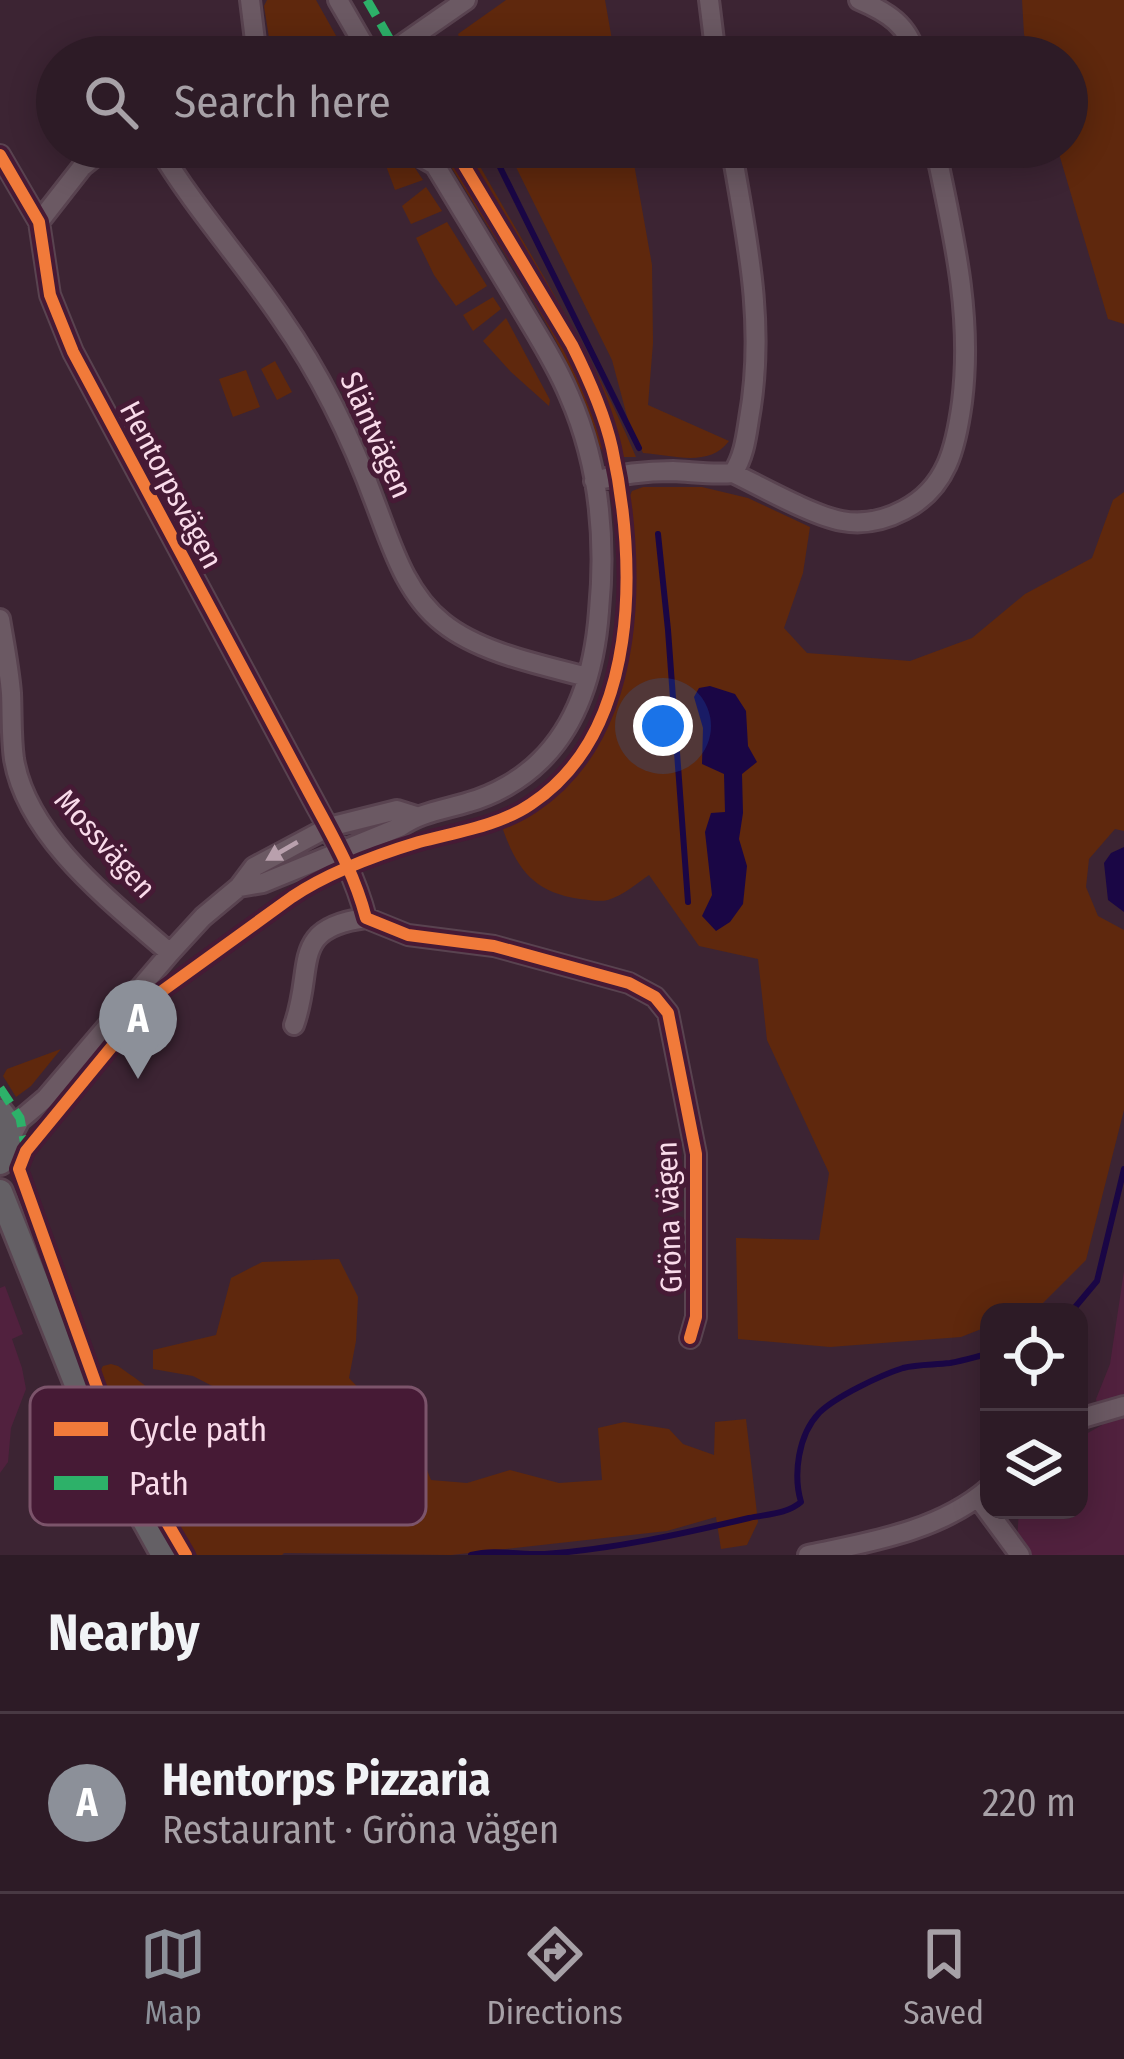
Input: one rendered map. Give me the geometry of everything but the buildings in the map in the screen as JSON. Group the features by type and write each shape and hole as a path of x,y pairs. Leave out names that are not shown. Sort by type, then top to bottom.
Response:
{"main road":[{"path":"0,1192 78,1387"},
{"path":"147,1525 164,1555"}],"street":[{"path":"250,0 254,36"},
{"path":"338,0 359,36"},
{"path":"414,36 466,0"},
{"path":"709,0 713,36"},
{"path":"859,0 893,18 909,36"},
{"name":"Hentorpsvägen","path":"0,155 39,222 50,295 73,352 329,827"},
{"path":"39,222 81,168"},
{"name":"Släntvägen","path":"171,168 306,355 359,461 393,553 417,595 443,624 491,649 587,677"},
{"path":"238,887 263,884 416,816 490,794 541,761 579,707 597,636 604,565 594,481 570,396 441,168"},
{"path":"733,472 744,449 752,402 757,316 735,168"},
{"path":"594,481 672,471 733,472 836,520 858,523 888,519 919,503 940,481 953,454 963,389 966,315 939,168"},
{"name":"Mossvägen","path":"0,619 14,759 35,816 98,889 170,953"},
{"path":"5,1136 46,1098 170,953 254,867 329,827 397,810 416,816"},
{"path":"294,1025 314,939 339,921 366,918 342,849 329,827"},
{"name":"Gröna vägen","path":"366,918 408,935 494,946 629,983 655,997 668,1013 696,1154 696,1317 690,1338"},
{"path":"1088,1416 1123,1403"},
{"path":"808,1555 914,1529 980,1495"},
{"path":"999,1519 1021,1555"}],"shaded area":[{"path":"267,0 316,0 336,36 269,36"},
{"path":"506,0 605,0 611,36 459,36"},
{"path":"1022,0 1124,0 1124,324 1108,319 1063,168 1088,168 1088,36 1024,34"},
{"path":"387,168 415,168 423,180 395,190"},
{"path":"452,168 461,168 563,341 594,410 609,459 594,436 566,362"},
{"path":"473,168 481,168 557,300 636,457 621,457 591,373"},
{"path":"516,168 635,168 652,265 648,405 729,441 701,457 643,453 628,420 612,360"},
{"path":"426,187 442,211 411,224 402,206"},
{"path":"447,222 487,286 456,306 416,238"},
{"path":"493,297 501,309 473,331 463,315"},
{"path":"506,318 550,400 549,406 483,341"},
{"path":"275,361 292,392 277,400 261,369"},
{"path":"246,370 260,407 233,417 219,379"},
{"path":"702,487 748,498 810,527 803,573 784,628 807,653 910,661 972,638 1025,594 1092,558 1113,500 1124,492 1124,831 1115,829 1089,859 1086,887 1098,916 1124,930 1124,1110 1086,1260 1043,1303 980,1303 980,1330 961,1337 830,1347 738,1339 736,1238 819,1240 829,1173 767,1040 758,959 699,946 649,875 605,901 550,891 521,866 502,827 557,794 592,752 605,728 628,647 632,580 628,500 632,491"},
{"path":"710,686 735,694 746,711 748,746 757,762 742,774 739,839 747,866 743,904 716,931 702,916 712,895 705,832 711,813 725,812 724,774 702,764 703,728 694,697 699,688"},
{"path":"1124,847 1124,912 1108,900 1104,863"},
{"path":"61,1049 16,1097 3,1076 7,1069"},
{"path":"339,1259 358,1297 349,1378 358,1387 214,1387 193,1376 153,1369 153,1350 216,1335 231,1278 262,1262"},
{"path":"1124,1271 1124,1555 1016,1555 1018,1519 1088,1519 1088,1433 1102,1425 1096,1399 1110,1364"},
{"path":"5,1286 23,1334 12,1339 26,1389 11,1428 8,1462 0,1473 0,1288"},
{"path":"103,1366 118,1366 146,1387 102,1387 97,1377"},
{"path":"746,1419 758,1522 747,1545 721,1549 716,1517 667,1531 451,1555 197,1555 179,1525 426,1525 426,1468 431,1480 467,1483 510,1470 559,1483 602,1480 598,1428 624,1422 669,1429 683,1444 714,1455 715,1422"}],"waterway":[{"path":"500,168 639,448"},
{"path":"658,534 688,902"},
{"path":"1079,1303 1097,1281 1124,1169"},
{"path":"471,1555 597,1549 790,1509 801,1502 802,1444 826,1407 903,1368 980,1356"}],"marked path":[{"path":"367,0 388,36"},
{"path":"0,1088 20,1118 26,1151"}],"cycle path":[{"path":"0,155 39,222 50,295 73,352 335,840 366,918 408,935 494,946 629,983 655,997 668,1013 696,1154 696,1317 690,1338"},
{"path":"97,1387 19,1169 26,1151 151,999 321,880 419,842 491,823 531,804 567,772 594,734 612,689 622,641 625,541 605,421 572,345 466,168"},
{"path":"168,1525 186,1555"}],"place":[{"name":"Hentorps Pizzaria","path":"138,1079"}]}
